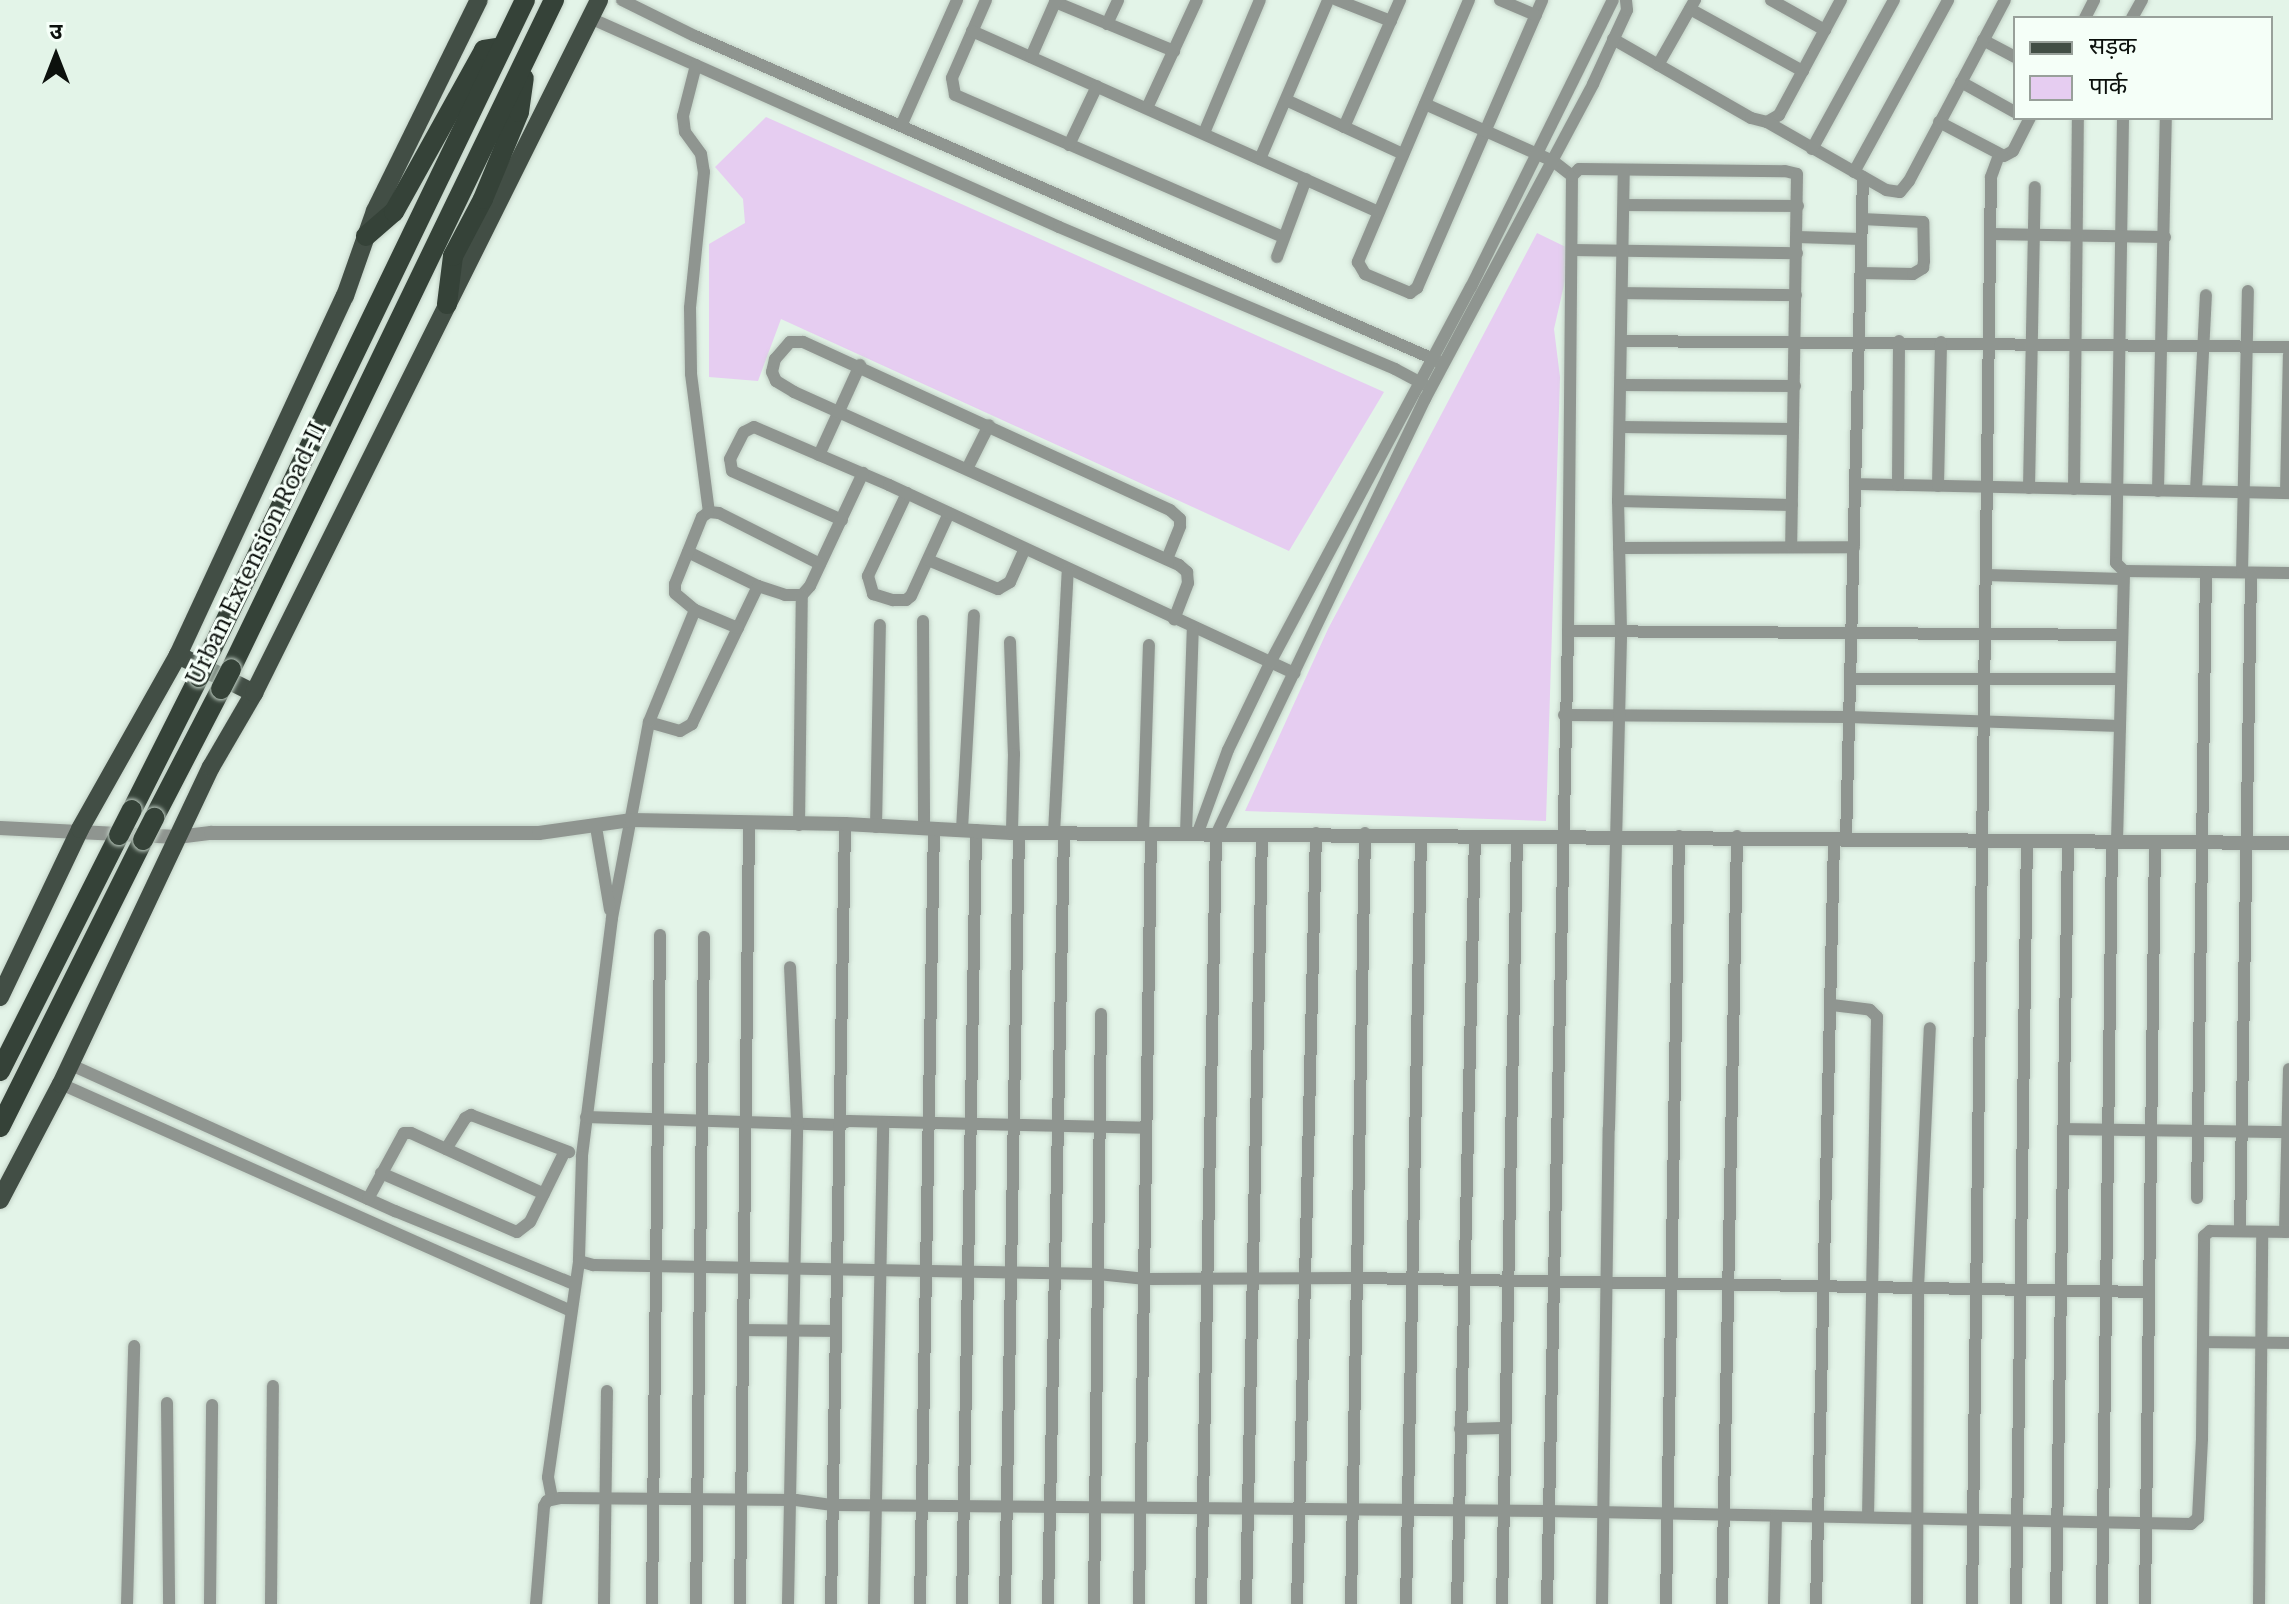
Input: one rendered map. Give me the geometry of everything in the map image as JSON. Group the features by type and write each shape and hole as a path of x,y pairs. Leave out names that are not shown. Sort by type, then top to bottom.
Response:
{"highway":[{"name":"Urban Extension Road-II","path":"0,1071 199,677 525,0"},
{"name":"Urban Extension Road-II","path":"0,1127 231,669 554,0"},
{"path":"366,236 394,212 484,50 502,47"},
{"path":"447,304 453,256 483,199 519,112 528,54"}],"main road":[{"path":"0,997 80,829 178,655 345,296 366,236 479,0"},
{"path":"0,1200 61,1084 177,837 254,693 599,0"},
{"path":"178,655 254,693"}],"street":[{"path":"622,0 695,36 1446,364"},
{"path":"901,126 957,0"},
{"path":"986,0 952,78 955,95 1283,237"},
{"path":"1107,24 1118,0"},
{"path":"1147,108 1197,0"},
{"path":"1204,133 1260,0"},
{"path":"1260,159 1328,0"},
{"path":"1337,0 1391,21"},
{"path":"1344,127 1400,0"},
{"path":"1469,0 1358,267 1365,274 1403,292 1414,292 1542,0"},
{"path":"1500,0 1536,15"},
{"path":"1201,1604 1216,835 1425,386 1432,359 1613,0"},
{"path":"1191,834 1270,663 1425,386 1446,364 1553,161 1627,10 1626,0"},
{"path":"1771,0 1825,30"},
{"path":"1767,122 1779,115 1841,0"},
{"path":"1812,149 1894,0"},
{"path":"1816,1604 1832,1005 1849,717 1854,547 1862,219 1858,175 1948,0"},
{"path":"1613,39 1886,190 1900,192 2005,0"},
{"path":"1031,57 1056,1 1174,51"},
{"path":"1658,65 1692,4 1803,71"},
{"path":"590,18 1059,227 1271,315 1425,386"},
{"path":"972,31 1379,212"},
{"path":"1983,40 2013,56"},
{"path":"696,65 683,116 685,132 701,154 704,172 690,308 691,374 709,512"},
{"path":"1961,82 2013,111"},
{"path":"1069,145 1097,86"},
{"path":"1286,100 1403,154"},
{"path":"1425,104 1537,153 1572,176"},
{"path":"1939,122 1999,155 2013,151 2028,120"},
{"path":"2074,489 2078,120"},
{"path":"2102,1604 2114,841 2124,575 2116,563 2115,490 2123,120"},
{"path":"2158,491 2166,120"},
{"path":"1972,1604 1991,177 1999,155"},
{"path":"1547,1604 1568,631 1572,176 1579,169 1793,172 1798,178 1791,546"},
{"path":"1602,1604 1621,631 1618,501 1624,170"},
{"path":"1277,257 1306,179"},
{"path":"2029,488 2035,187"},
{"path":"1624,205 1798,206"},
{"path":"1861,273 1913,274 1919,272 1924,261 1923,222 1862,219"},
{"path":"1990,234 2165,237"},
{"path":"1797,237 1861,239"},
{"path":"1572,250 1797,253"},
{"path":"2240,1231 2246,842 2243,492 2248,291"},
{"path":"1622,293 1796,295"},
{"path":"2196,491 2206,295"},
{"path":"1621,341 1795,340 2289,347"},
{"path":"1898,485 1899,341"},
{"path":"1167,559 1180,526 1176,515 860,365 803,342 790,342 775,359 772,372 776,381 1179,565 1188,576 1174,619"},
{"path":"1938,486 1941,342"},
{"path":"1855,484 2288,493 2289,355"},
{"path":"819,455 860,365"},
{"path":"1621,385 1795,386"},
{"path":"967,469 989,425"},
{"path":"1620,427 1793,429"},
{"path":"842,520 741,478 730,465 730,459 749,428 863,473 1294,673"},
{"path":"799,825 802,595 863,473"},
{"path":"907,493 868,576 870,591 881,598 906,600 914,590 949,513"},
{"path":"1618,501 1792,505"},
{"path":"738,628 695,610 675,593 675,584 702,517 709,512 719,513 820,564"},
{"path":"1619,548 1854,547"},
{"path":"928,560 998,589 1010,582 1024,550"},
{"path":"688,552 758,586 785,595 802,595"},
{"path":"1048,1604 1056,1273 1059,833 1068,570"},
{"path":"2197,1198 2206,572"},
{"path":"1986,575 2289,573"},
{"path":"649,722 680,731 692,724 758,586"},
{"path":"552,1498 548,1477 579,1261 582,1157 612,918 649,722 695,610"},
{"path":"962,1604 970,1124 969,829 974,615"},
{"path":"920,1604 928,1123 929,828 923,621"},
{"path":"876,827 880,625"},
{"path":"1191,834 1193,628"},
{"path":"1568,631 1985,637 2122,635"},
{"path":"1005,1604 1015,833 1010,642"},
{"path":"1139,1604 1146,1279 1149,645"},
{"path":"1850,679 2121,679"},
{"path":"1564,715 1849,717 2120,726"},
{"path":"0,828 80,829 177,837 211,833 539,833 632,820 845,824 1015,833 1365,833 2289,843"},
{"path":"740,1604 749,824"},
{"path":"831,1604 845,824"},
{"path":"596,827 612,918"},
{"path":"1297,1604 1316,833"},
{"path":"1351,1604 1365,833"},
{"path":"1246,1604 1262,834"},
{"path":"1406,1604 1421,835"},
{"path":"1457,1604 1475,836"},
{"path":"1666,1604 1669,1284 1679,836"},
{"path":"1722,1604 1737,836"},
{"path":"1502,1604 1517,837"},
{"path":"2016,1604 2027,840"},
{"path":"2056,1604 2068,841"},
{"path":"2145,1604 2155,841"},
{"path":"652,1604 660,935"},
{"path":"696,1604 704,937"},
{"path":"788,1604 797,1120 790,967"},
{"path":"1832,1005 1870,1010 1877,1017 1868,1517"},
{"path":"1094,1604 1101,1014"},
{"path":"1917,1604 1918,1288 1930,1028"},
{"path":"69,1064 368,1199 574,1284"},
{"path":"536,1604 544,1506 552,1498 788,1500 833,1505 1547,1511 1667,1516 2191,1524 2198,1518 2204,1236 2210,1231 2287,1232 2289,1069"},
{"path":"61,1084 571,1311"},
{"path":"446,1149 465,1118 471,1115 582,1157"},
{"path":"586,1117 797,1120 839,1125 883,1122 1146,1128"},
{"path":"874,1604 883,1122"},
{"path":"2065,1129 2288,1132"},
{"path":"368,1199 404,1133 544,1194"},
{"path":"381,1173 517,1232 530,1222 565,1151"},
{"path":"2259,1604 2262,1232"},
{"path":"579,1261 593,1265 1098,1274 1146,1279 1359,1278 2148,1292"},
{"path":"743,1330 835,1331"},
{"path":"2204,1342 2289,1343"},
{"path":"127,1604 134,1346"},
{"path":"271,1604 273,1386"},
{"path":"604,1604 607,1391"},
{"path":"167,1403 169,1604"},
{"path":"210,1604 212,1405"},
{"path":"1460,1429 1505,1428"},
{"path":"1774,1604 1776,1516"}],"green space":[{"path":"766,117 1384,392 1289,551 781,319 758,381 709,377 709,244 745,223 743,199 715,167"},
{"path":"1537,233 1572,250 1554,329 1560,377 1546,821 1245,811 1328,629"}]}
